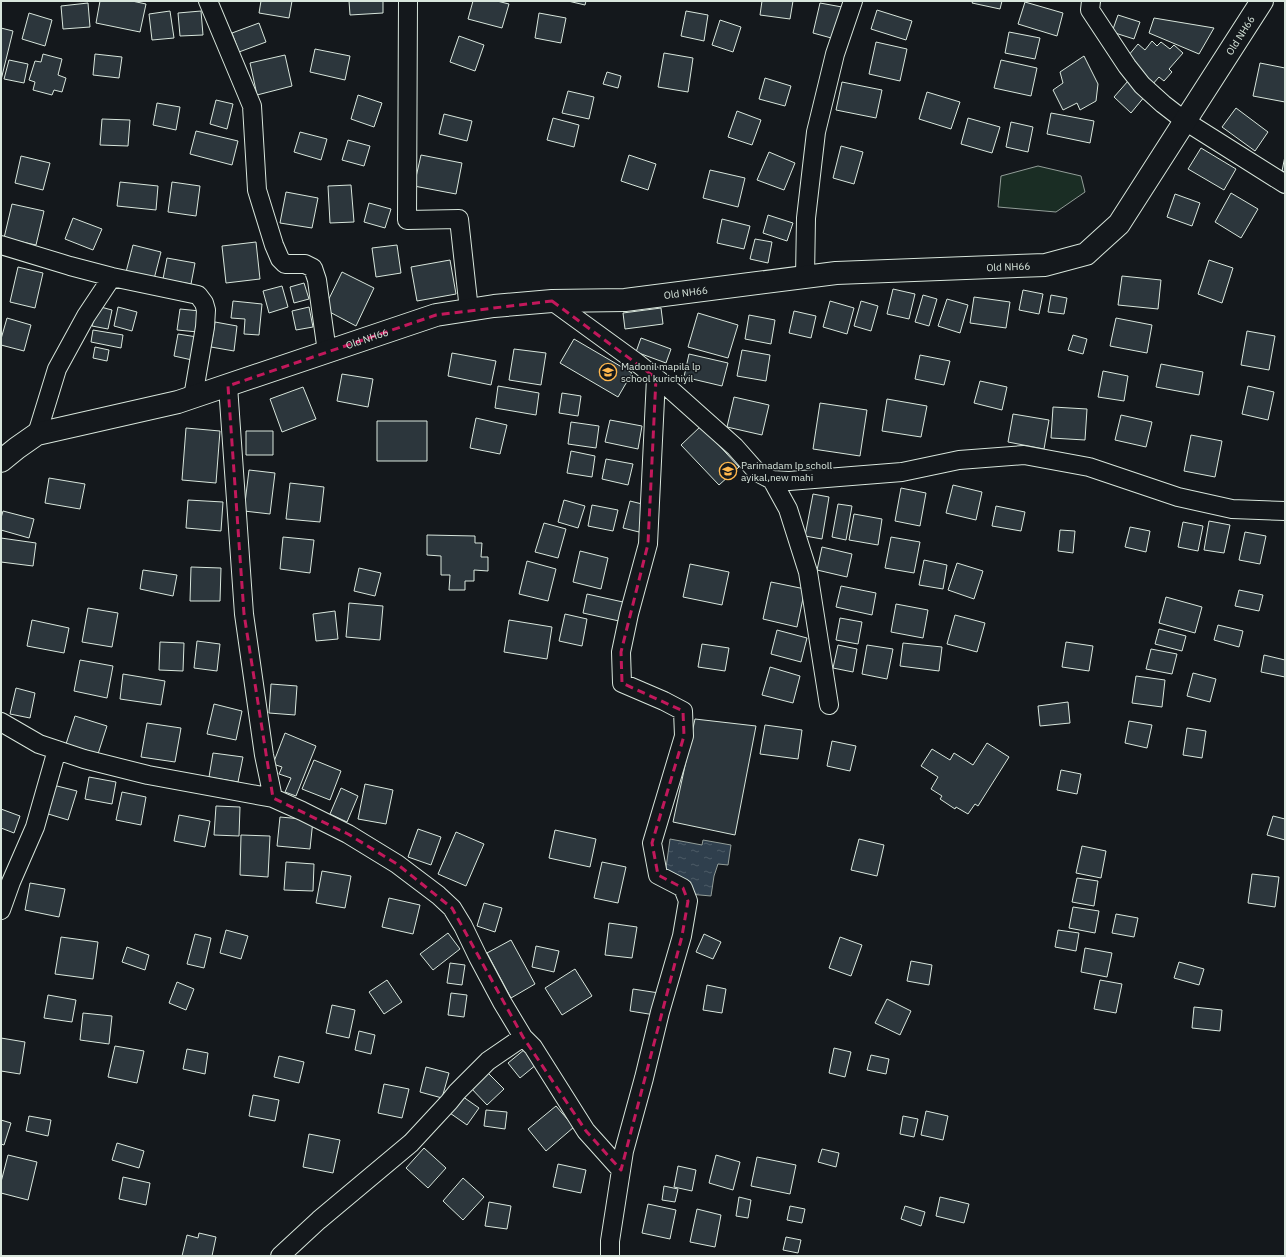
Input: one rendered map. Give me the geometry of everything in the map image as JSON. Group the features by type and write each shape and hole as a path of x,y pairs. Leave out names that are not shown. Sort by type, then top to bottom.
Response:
{"main road":[{"name":"Old NH66","path":"1,461 37,434 178,402 436,315 494,306 552,302 625,300 836,272 1045,265 1086,254 1119,224 1262,1"}],"street":[{"path":"208,1 252,106 257,190 274,245 280,259 284,264 305,264 313,268 317,280 327,352"},
{"path":"408,1 406,220 459,219 469,310"},
{"path":"805,276 806,218 816,132 835,54 853,1"},
{"path":"1091,1 1090,10 1127,66 1142,85 1185,121 1285,184"},
{"path":"1,245 112,277 198,295 204,303 206,310 205,327 193,397"},
{"path":"37,434 57,369 86,316 112,277"},
{"path":"552,302 656,378 735,447 757,472 772,480 789,481 902,472 959,460 1024,456 1089,467 1178,497 1232,509 1285,511"},
{"path":"610,1256 610,1241 624,1151 660,1012 682,936 688,902 683,888 658,875 652,842 684,736 683,711 664,701 622,684 621,652 629,614 648,544 656,378"},
{"path":"228,386 244,614 264,755 273,798"},
{"path":"772,480 788,509 808,572 828,705"},
{"path":"1,722 39,744 84,758 148,775 273,798 348,834 397,864 438,895 452,908 463,926 502,1002 523,1037 533,1047 586,1131 621,1170"},
{"path":"1,910 11,882 35,827 57,750"},
{"path":"280,1256 319,1220 411,1143 457,1092 488,1061 523,1037"}],"highlighted area":[{"path":"552,301 656,378 648,544 621,652 622,683 683,711 684,736 652,843 658,875 683,888 688,901 682,936 621,1170 586,1131 523,1037 452,908 397,864 348,834 273,798 244,614 228,386 436,315"}],"green space":[{"path":"1038,166 1081,176 1085,192 1056,212 998,207 1001,176"}],"water":[{"path":"670,839 702,845 703,840 731,845 728,865 718,864 714,876 711,896 689,894 691,882 665,875"}],"building":[{"path":"100,1 132,1 146,4 140,32 96,23"},
{"path":"261,1 292,1 289,18 259,13"},
{"path":"349,1 383,1 383,13 350,15"},
{"path":"473,1 497,1 509,4 502,28 468,19"},
{"path":"568,1 586,1 585,5"},
{"path":"762,1 793,1 790,19 760,15"},
{"path":"973,1 1002,1 1000,9 972,3"},
{"path":"1025,2 1063,13 1057,36 1018,24"},
{"path":"88,3 90,27 63,29 61,6"},
{"path":"820,3 842,7 835,39 813,33"},
{"path":"877,10 912,21 906,40 871,29"},
{"path":"170,11 174,38 152,40 149,14"},
{"path":"201,11 203,35 180,36 178,13"},
{"path":"686,11 708,15 704,41 681,36"},
{"path":"29,13 52,20 45,46 22,39"},
{"path":"539,13 566,18 561,43 535,38"},
{"path":"1118,15 1140,22 1134,39 1112,32"},
{"path":"1154,18 1214,28 1199,54 1149,33"},
{"path":"720,20 741,27 733,52 712,45"},
{"path":"259,23 266,42 239,52 232,33"},
{"path":"1,28 13,31 1,80"},
{"path":"1009,32 1040,38 1035,59 1005,53"},
{"path":"459,36 484,45 475,71 450,62"},
{"path":"1152,41 1157,46 1161,42 1170,49 1174,45 1183,53 1169,69 1172,72 1164,81 1159,77 1152,85 1128,56 1138,44 1145,50"},
{"path":"876,42 907,49 900,81 869,74"},
{"path":"315,49 350,56 345,80 310,72"},
{"path":"664,53 693,58 688,92 658,87"},
{"path":"43,54 62,59 58,75 66,78 62,92 54,90 52,95 33,90 35,82 29,80 35,61 41,62"},
{"path":"95,54 122,57 119,78 93,75"},
{"path":"285,55 292,86 257,95 250,63"},
{"path":"1084,56 1098,84 1096,101 1080,110 1077,103 1063,110 1053,90 1063,83 1060,72"},
{"path":"9,60 28,64 24,83 4,79"},
{"path":"1001,60 1037,68 1031,96 994,88"},
{"path":"1260,63 1285,68 1285,102 1253,96"},
{"path":"607,72 621,76 618,88 603,84"},
{"path":"765,78 791,86 785,106 759,99"},
{"path":"1128,81 1145,96 1131,113 1114,97"},
{"path":"842,82 882,90 876,118 836,110"},
{"path":"568,91 594,97 589,119 562,113"},
{"path":"927,92 960,102 951,129 919,119"},
{"path":"358,95 382,103 374,127 351,119"},
{"path":"216,100 233,104 227,129 210,124"},
{"path":"157,103 180,107 176,130 153,125"},
{"path":"1236,108 1268,132 1255,151 1222,127"},
{"path":"737,111 761,120 752,145 728,137"},
{"path":"1051,113 1094,121 1090,143 1047,134"},
{"path":"444,114 472,121 467,141 439,134"},
{"path":"553,118 579,125 574,147 547,140"},
{"path":"968,118 1000,127 992,153 961,144"},
{"path":"102,119 130,120 128,146 100,145"},
{"path":"1011,122 1033,127 1028,152 1006,147"},
{"path":"196,131 238,141 232,165 190,154"},
{"path":"300,132 327,139 321,160 294,152"},
{"path":"348,140 370,146 364,166 342,160"},
{"path":"841,146 863,152 854,184 833,178"},
{"path":"1201,148 1236,169 1224,190 1188,169"},
{"path":"769,152 795,163 784,190 757,180"},
{"path":"421,155 462,163 456,194 414,186"},
{"path":"629,155 656,164 648,190 621,181"},
{"path":"21,156 50,163 43,190 15,183"},
{"path":"1285,156 1285,172 1282,171"},
{"path":"710,170 745,178 738,207 703,198"},
{"path":"120,182 158,186 156,210 117,206"},
{"path":"172,182 200,186 196,216 168,212"},
{"path":"351,185 354,222 330,223 328,186"},
{"path":"286,192 318,198 312,228 280,223"},
{"path":"1231,193 1258,209 1241,238 1215,222"},
{"path":"1175,194 1200,203 1192,226 1167,217"},
{"path":"369,203 391,209 385,228 364,222"},
{"path":"12,204 44,211 36,245 4,238"},
{"path":"768,215 793,223 787,241 763,233"},
{"path":"73,218 102,229 93,250 65,239"},
{"path":"722,219 750,226 744,249 717,243"},
{"path":"755,239 772,242 768,263 750,259"},
{"path":"256,242 260,279 226,283 222,246"},
{"path":"133,245 161,252 154,279 126,272"},
{"path":"397,245 401,273 376,277 372,248"},
{"path":"167,258 195,263 191,284 163,279"},
{"path":"450,260 456,294 417,301 411,267"},
{"path":"1209,260 1233,268 1222,303 1198,294"},
{"path":"18,267 43,273 35,308 10,302"},
{"path":"342,272 374,288 356,326 324,309"},
{"path":"1122,276 1161,280 1158,309 1118,305"},
{"path":"304,283 309,299 294,303 290,287"},
{"path":"282,286 288,307 269,313 263,291"},
{"path":"893,289 915,294 909,319 887,314"},
{"path":"1023,290 1043,294 1039,314 1019,310"},
{"path":"923,295 937,299 929,326 915,322"},
{"path":"1051,295 1067,298 1064,314 1048,312"},
{"path":"974,297 1010,302 1006,328 970,323"},
{"path":"947,299 968,305 960,333 938,326"},
{"path":"233,301 262,304 259,335 244,334 245,319 231,318"},
{"path":"830,301 854,308 847,334 823,327"},
{"path":"861,301 878,306 871,331 854,326"},
{"path":"97,306 112,310 108,329 92,326"},
{"path":"118,307 137,312 132,331 114,326"},
{"path":"309,307 313,327 296,330 292,311"},
{"path":"661,308 663,324 625,329 623,313"},
{"path":"180,309 200,311 198,332 177,330"},
{"path":"794,311 816,316 811,338 789,333"},
{"path":"698,313 738,325 728,358 688,347"},
{"path":"749,315 775,320 771,344 745,339"},
{"path":"7,318 31,325 24,351 1,345 1,339"},
{"path":"1116,318 1152,325 1147,353 1110,346"},
{"path":"215,322 237,326 234,351 211,347"},
{"path":"93,330 123,335 121,348 91,342"},
{"path":"1247,331 1275,336 1269,370 1241,365"},
{"path":"178,334 197,337 192,360 174,356"},
{"path":"1073,335 1087,339 1083,354 1068,350"},
{"path":"641,338 671,349 666,363 636,352"},
{"path":"574,339 632,373 618,397 560,363"},
{"path":"95,347 109,350 107,361 93,358"},
{"path":"514,349 546,353 541,385 509,380"},
{"path":"742,350 770,355 766,381 737,376"},
{"path":"452,353 496,361 491,385 448,376"},
{"path":"689,354 728,363 722,386 684,377"},
{"path":"920,355 950,361 944,385 915,379"},
{"path":"1161,364 1203,372 1199,395 1156,387"},
{"path":"1103,371 1128,376 1124,401 1098,397"},
{"path":"342,374 373,379 368,407 337,401"},
{"path":"980,381 1007,387 1002,410 974,403"},
{"path":"498,386 539,393 536,415 495,408"},
{"path":"1248,386 1274,392 1268,420 1242,414"},
{"path":"303,387 316,419 282,432 270,399"},
{"path":"562,393 581,396 578,416 559,413"},
{"path":"734,397 769,405 762,435 727,427"},
{"path":"887,399 927,406 921,437 882,431"},
{"path":"820,403 867,410 860,456 813,449"},
{"path":"1053,407 1087,409 1085,440 1051,438"},
{"path":"1013,414 1049,420 1044,449 1008,442"},
{"path":"1121,415 1152,422 1146,447 1115,440"},
{"path":"476,418 507,425 500,454 470,448"},
{"path":"610,420 642,426 638,449 605,442"},
{"path":"377,421 427,421 427,461 377,461"},
{"path":"571,422 599,426 596,448 568,444"},
{"path":"701,426 739,467 719,485 681,445"},
{"path":"186,428 220,431 216,483 182,480"},
{"path":"246,431 273,431 273,455 246,455"},
{"path":"1191,435 1222,441 1215,477 1184,471"},
{"path":"571,451 595,456 592,477 567,473"},
{"path":"606,459 633,464 628,485 602,479"},
{"path":"249,470 275,473 270,514 244,511"},
{"path":"49,478 85,484 80,509 45,503"},
{"path":"290,483 324,487 320,522 286,519"},
{"path":"953,485 982,492 976,520 946,513"},
{"path":"901,488 926,493 920,526 895,521"},
{"path":"813,494 829,497 822,539 805,536"},
{"path":"188,500 223,502 221,531 186,528"},
{"path":"564,500 585,506 578,528 558,522"},
{"path":"630,501 646,505 639,532 623,528"},
{"path":"838,504 852,506 846,540 832,537"},
{"path":"592,505 618,510 613,531 588,526"},
{"path":"996,506 1025,512 1021,531 992,526"},
{"path":"3,511 34,519 29,538 1,530 1,518"},
{"path":"854,514 882,519 878,545 849,540"},
{"path":"1209,521 1230,525 1224,553 1204,550"},
{"path":"1183,522 1203,526 1198,551 1178,547"},
{"path":"544,523 566,529 558,558 535,552"},
{"path":"1130,527 1150,531 1146,552 1125,547"},
{"path":"1060,530 1075,531 1073,553 1058,551"},
{"path":"1245,532 1266,536 1260,564 1239,560"},
{"path":"427,535 475,536 475,543 482,543 481,557 488,557 488,571 474,570 474,581 465,581 465,590 449,590 450,575 441,575 441,556 427,555"},
{"path":"283,537 314,540 310,573 280,569"},
{"path":"891,537 920,542 914,573 885,568"},
{"path":"1,538 36,543 33,566 1,562"},
{"path":"822,547 852,554 847,577 817,570"},
{"path":"580,551 608,558 601,589 573,582"},
{"path":"924,560 947,565 943,589 919,585"},
{"path":"527,561 556,569 548,601 519,594"},
{"path":"957,563 983,571 974,599 948,590"},
{"path":"690,564 729,572 722,605 683,597"},
{"path":"191,567 221,568 220,601 190,601"},
{"path":"359,568 381,573 375,596 354,591"},
{"path":"143,570 177,575 173,596 140,589"},
{"path":"771,582 805,589 797,627 763,619"},
{"path":"841,586 876,593 872,615 836,607"},
{"path":"1239,590 1263,595 1259,611 1235,606"},
{"path":"587,594 623,602 619,621 583,613"},
{"path":"1166,597 1202,607 1195,633 1159,623"},
{"path":"349,603 383,606 380,640 346,637"},
{"path":"896,604 928,610 923,638 891,632"},
{"path":"88,608 118,613 112,647 82,642"},
{"path":"335,611 338,639 316,641 313,614"},
{"path":"565,614 587,619 582,646 559,641"},
{"path":"955,615 985,623 977,652 947,644"},
{"path":"840,618 862,622 858,644 836,640"},
{"path":"32,620 69,628 64,653 27,646"},
{"path":"509,620 552,627 547,659 504,652"},
{"path":"1218,625 1243,631 1239,647 1214,640"},
{"path":"1159,629 1186,636 1182,651 1155,644"},
{"path":"777,630 807,638 801,662 771,654"},
{"path":"197,641 220,644 217,671 194,668"},
{"path":"160,642 184,643 183,671 159,670"},
{"path":"1066,642 1093,646 1089,671 1062,667"},
{"path":"903,643 942,647 939,671 900,666"},
{"path":"702,644 729,648 725,671 698,667"},
{"path":"838,645 857,649 853,672 833,668"},
{"path":"867,645 893,649 887,679 862,674"},
{"path":"1151,649 1177,654 1172,674 1146,669"},
{"path":"1264,655 1285,660 1285,677 1261,672"},
{"path":"80,660 113,666 107,698 74,691"},
{"path":"770,667 800,676 793,703 762,695"},
{"path":"1193,673 1216,679 1210,702 1187,696"},
{"path":"123,674 165,681 161,705 120,699"},
{"path":"1136,676 1165,680 1162,707 1132,703"},
{"path":"271,684 297,686 295,715 269,713"},
{"path":"16,688 35,693 30,718 10,714"},
{"path":"1068,702 1070,723 1040,726 1038,706"},
{"path":"214,704 242,711 236,740 207,734"},
{"path":"75,716 107,726 98,754 66,744"},
{"path":"695,719 756,726 735,835 673,822"},
{"path":"1129,721 1152,725 1147,748 1125,743"},
{"path":"147,723 181,728 175,762 141,757"},
{"path":"765,725 802,730 798,759 760,754"},
{"path":"1187,728 1206,731 1202,758 1183,755"},
{"path":"285,733 316,746 296,796 285,792 291,778 279,774 282,767 273,764"},
{"path":"832,741 856,746 850,771 827,766"},
{"path":"987,743 1009,757 978,806 975,804 968,814 956,807 955,809 940,799 942,796 931,789 938,777 921,766 932,749 950,760 954,753 973,765"},
{"path":"213,753 243,757 238,782 209,777"},
{"path":"314,760 341,771 330,800 302,789"},
{"path":"1061,770 1081,774 1077,794 1057,790"},
{"path":"89,777 116,782 112,804 85,799"},
{"path":"365,784 393,790 386,824 358,819"},
{"path":"53,785 77,791 68,820 45,813"},
{"path":"341,788 358,796 347,822 330,814"},
{"path":"122,792 146,797 141,825 116,820"},
{"path":"216,806 240,807 239,836 214,835"},
{"path":"1,809 20,816 14,833 1,828"},
{"path":"179,815 210,821 205,847 174,841"},
{"path":"1273,816 1285,819 1285,840 1267,835"},
{"path":"280,817 313,820 310,849 277,846"},
{"path":"418,829 441,837 431,865 408,857"},
{"path":"555,830 596,839 590,867 549,858"},
{"path":"456,832 484,844 466,886 438,874"},
{"path":"241,835 270,836 268,877 240,875"},
{"path":"859,839 884,845 877,876 851,870"},
{"path":"1082,846 1106,851 1101,878 1076,873"},
{"path":"286,862 314,864 313,891 284,890"},
{"path":"602,862 626,867 618,903 594,898"},
{"path":"322,871 351,876 345,908 316,903"},
{"path":"1252,874 1279,877 1275,907 1248,903"},
{"path":"1077,878 1098,881 1094,906 1072,902"},
{"path":"30,883 65,889 59,917 25,910"},
{"path":"389,898 420,905 413,934 382,927"},
{"path":"484,903 502,908 495,932 477,926"},
{"path":"1073,907 1099,911 1095,933 1069,928"},
{"path":"1116,914 1138,918 1134,937 1112,933"},
{"path":"609,923 637,927 632,958 605,955"},
{"path":"226,930 248,936 241,959 220,953"},
{"path":"1058,930 1079,933 1076,951 1055,947"},
{"path":"448,933 460,949 433,970 420,954"},
{"path":"195,934 211,938 204,968 187,964"},
{"path":"704,934 721,942 713,959 696,952"},
{"path":"61,937 98,942 93,979 55,974"},
{"path":"840,937 862,945 851,976 829,968"},
{"path":"511,940 535,984 511,998 487,953"},
{"path":"536,946 559,951 554,972 532,967"},
{"path":"127,947 149,955 145,970 122,962"},
{"path":"1085,948 1112,953 1107,977 1081,972"},
{"path":"911,961 932,965 929,985 907,981"},
{"path":"1179,962 1204,969 1199,985 1174,978"},
{"path":"450,963 465,965 462,985 447,983"},
{"path":"575,969 592,996 562,1015 545,988"},
{"path":"387,980 402,1002 384,1014 369,992"},
{"path":"1100,980 1122,984 1116,1013 1094,1009"},
{"path":"177,982 194,989 186,1010 169,1003"},
{"path":"707,985 726,989 722,1013 703,1010"},
{"path":"633,989 659,993 655,1015 630,1011"},
{"path":"451,993 467,995 464,1017 448,1015"},
{"path":"48,995 76,1000 72,1022 44,1018"},
{"path":"887,999 911,1011 900,1035 875,1023"},
{"path":"332,1005 355,1010 349,1038 326,1033"},
{"path":"1194,1007 1222,1010 1220,1031 1192,1028"},
{"path":"83,1013 112,1016 109,1044 80,1040"},
{"path":"359,1031 375,1035 371,1054 355,1050"},
{"path":"1,1038 25,1042 20,1074 1,1071"},
{"path":"115,1046 144,1051 137,1083 108,1077"},
{"path":"834,1048 851,1052 845,1077 829,1073"},
{"path":"187,1049 208,1053 205,1074 183,1069"},
{"path":"525,1049 537,1064 520,1078 508,1063"},
{"path":"871,1055 889,1059 886,1074 867,1070"},
{"path":"279,1056 304,1062 299,1083 274,1077"},
{"path":"426,1067 449,1073 442,1098 420,1092"},
{"path":"486,1071 504,1089 487,1105 470,1087"},
{"path":"384,1084 409,1089 402,1118 378,1113"},
{"path":"459,1094 479,1108 467,1125 447,1111"},
{"path":"253,1095 279,1100 275,1121 249,1116"},
{"path":"556,1106 574,1127 546,1151 528,1129"},
{"path":"486,1110 507,1112 505,1129 484,1126"},
{"path":"926,1111 948,1116 943,1140 921,1135"},
{"path":"29,1116 51,1120 48,1136 26,1131"},
{"path":"903,1116 918,1119 914,1137 900,1134"},
{"path":"1,1120 11,1123 4,1145 1,1144"},
{"path":"309,1134 340,1140 333,1173 303,1167"},
{"path":"117,1143 144,1151 139,1168 112,1160"},
{"path":"424,1148 446,1168 428,1188 406,1168"},
{"path":"822,1149 839,1153 836,1167 818,1162"},
{"path":"8,1155 37,1162 28,1200 1,1193 1,1182"},
{"path":"716,1155 740,1162 733,1190 709,1183"},
{"path":"757,1157 796,1165 790,1194 751,1186"},
{"path":"558,1164 586,1170 581,1193 553,1187"},
{"path":"678,1166 696,1170 692,1191 674,1187"},
{"path":"123,1177 150,1183 146,1205 119,1199"},
{"path":"463,1178 484,1197 463,1220 443,1201"},
{"path":"664,1186 678,1189 675,1202 662,1200"},
{"path":"739,1197 751,1200 748,1218 736,1216"},
{"path":"940,1197 969,1204 964,1223 936,1216"},
{"path":"489,1202 511,1206 507,1229 485,1226"},
{"path":"648,1204 676,1210 670,1239 642,1233"},
{"path":"790,1206 805,1209 802,1223 787,1220"},
{"path":"905,1206 925,1212 921,1226 901,1219"},
{"path":"697,1209 721,1215 715,1247 690,1242"},
{"path":"199,1233 216,1237 212,1256 182,1256 187,1235 198,1238"},
{"path":"786,1237 801,1240 798,1253 783,1250"}],"place":[{"name":"Madonil mapila lp school kurichiyil","path":"608,372"},
{"name":"Parimadam lp scholl ayikal,new mahi","path":"728,471"}]}
